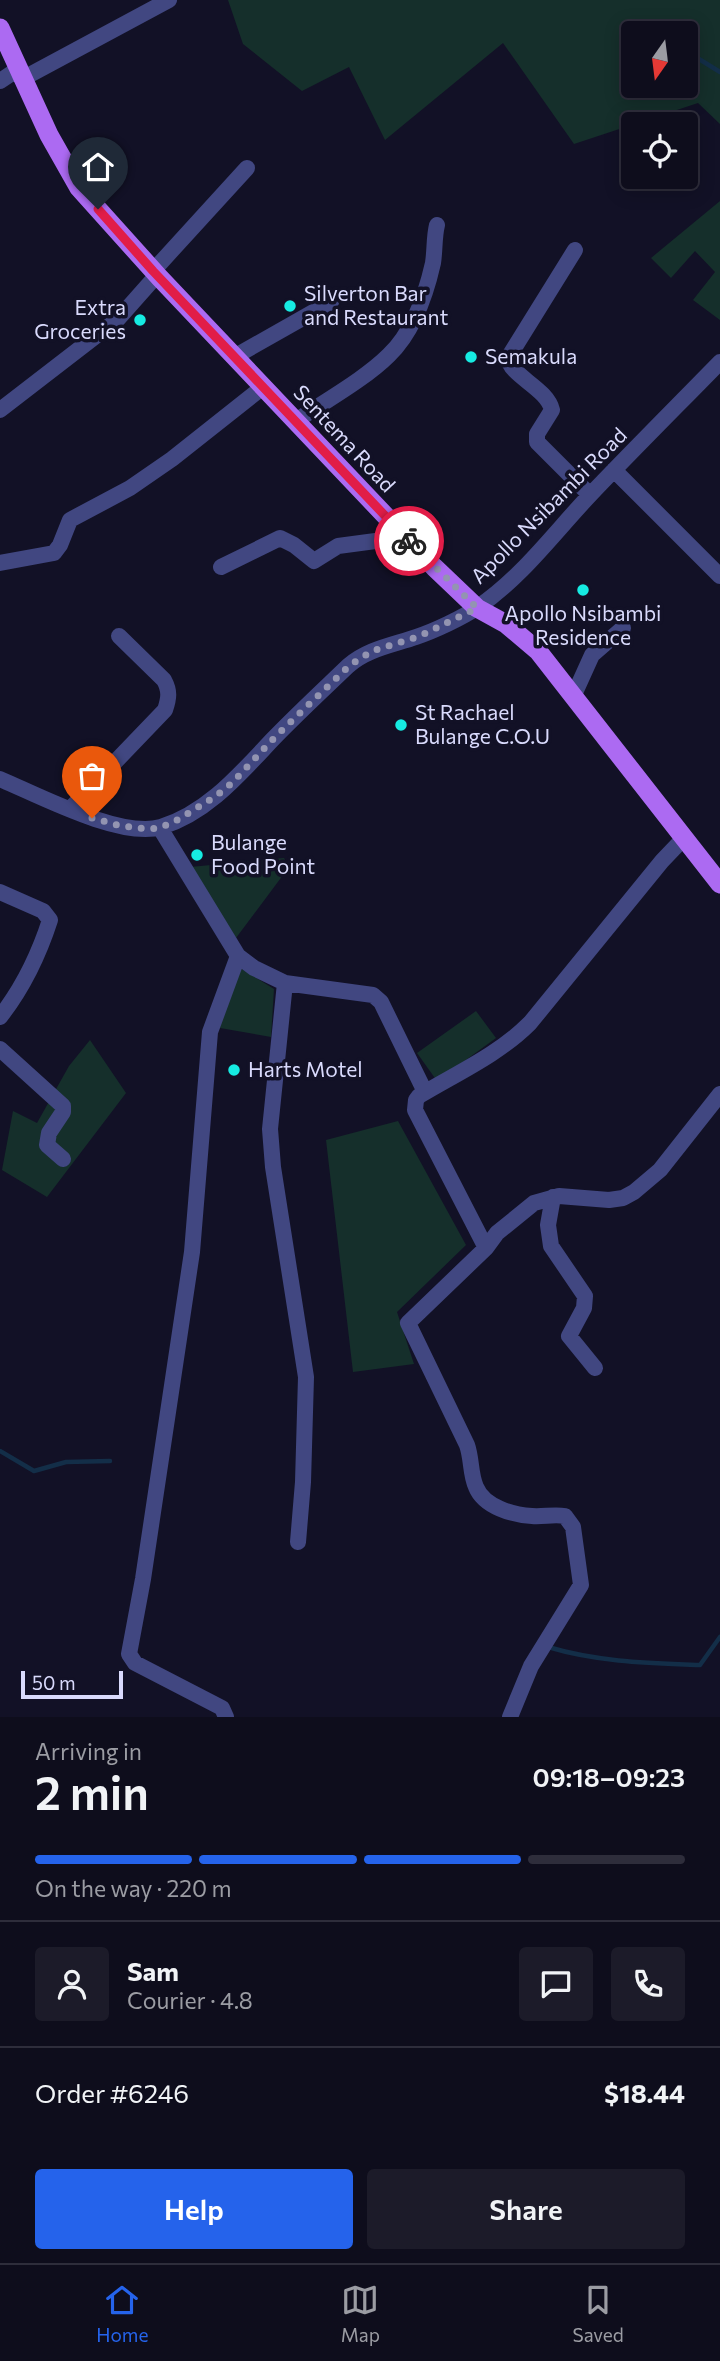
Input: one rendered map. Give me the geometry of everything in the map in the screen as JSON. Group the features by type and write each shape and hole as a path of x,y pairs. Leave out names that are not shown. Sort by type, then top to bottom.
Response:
{"main road":[{"name":"Sentema Road","path":"0,28 63,163 79,188 155,273 400,531 477,608 522,636 554,671 720,884"}],"street":[{"path":"0,81 20,74 169,0"},
{"path":"0,410 118,319 247,168"},
{"path":"296,421 390,355 403,337 419,310 433,265 437,225"},
{"path":"575,250 509,358 512,368 551,404 552,410 537,434 537,442 590,495"},
{"path":"234,357 331,302"},
{"name":"Apollo Nsibambi Road","path":"160,828 197,808 232,783 275,737 350,665 372,651 420,636 477,608 516,575 720,362"},
{"path":"0,563 57,551 70,520 141,481 263,387"},
{"path":"614,470 720,576"},
{"path":"221,567 280,538 314,561 338,546 383,540 400,531"},
{"path":"573,697 592,655 623,628"},
{"path":"70,809 165,710 169,698 168,688 163,680 120,636"},
{"path":"1,785 121,826 160,828 238,956 254,968 285,984 373,995 381,1002 425,1092"},
{"path":"486,1248 415,1110 416,1100 514,1039 683,839"},
{"path":"0,892 43,911 50,920 26,977 0,1017"},
{"path":"226,1717 222,1708 135,1663 129,1654 143,1579 192,1252 210,1032 238,956"},
{"path":"285,984 270,1129 273,1167 306,1377 298,1542"},
{"path":"0,1049 63,1106 64,1112 49,1133 47,1145 63,1159"},
{"path":"510,1717 531,1667 581,1585 573,1527 565,1516 519,1515 487,1501 479,1493 475,1485 471,1454 408,1323 486,1248 497,1233 534,1203 553,1197 609,1200 623,1198 634,1192 660,1170 720,1094"},
{"path":"553,1197 548,1225 551,1246 584,1296 584,1308 569,1336 595,1368"}],"green space":[{"path":"228,0 720,0 720,124 698,103 671,112 621,112 621,128 574,144 503,43 385,140 349,67 302,91 243,44"},
{"path":"720,201 720,320 693,300 715,272 695,251 671,278 651,258"},
{"path":"284,858 289,867 236,938 190,867"},
{"path":"237,966 274,989 271,1037 220,1028 221,1013"},
{"path":"476,1011 496,1038 437,1081 417,1053"},
{"path":"90,1040 126,1093 47,1197 2,1170 13,1111 37,1123 69,1066"},
{"path":"398,1121 466,1245 397,1312 414,1364 353,1372 326,1140"}],"waterway":[{"path":"698,58 720,72"},
{"path":"0,1451 34,1471 66,1462 110,1461"},
{"path":"548,1647 604,1659 700,1665 720,1637"}],"way so far":[{"path":"92,818 121,826 148,829 160,828 179,819 232,783 275,737 350,665 372,651 420,636 477,608 409,541"}],"place":[{"name":"Silverton Bar and Restaurant","path":"290,306"},
{"name":"Extra Groceries","path":"140,320"},
{"name":"Semakula","path":"471,357"},
{"name":"Apollo Nsibambi Residence","path":"583,590"},
{"name":"St Rachael Bulange C.O.U","path":"401,725"},
{"name":"Bulange Food Point","path":"197,855"},
{"name":"Harts Motel","path":"234,1070"}],"route":[{"path":"98,209 153,271 409,541"}]}
